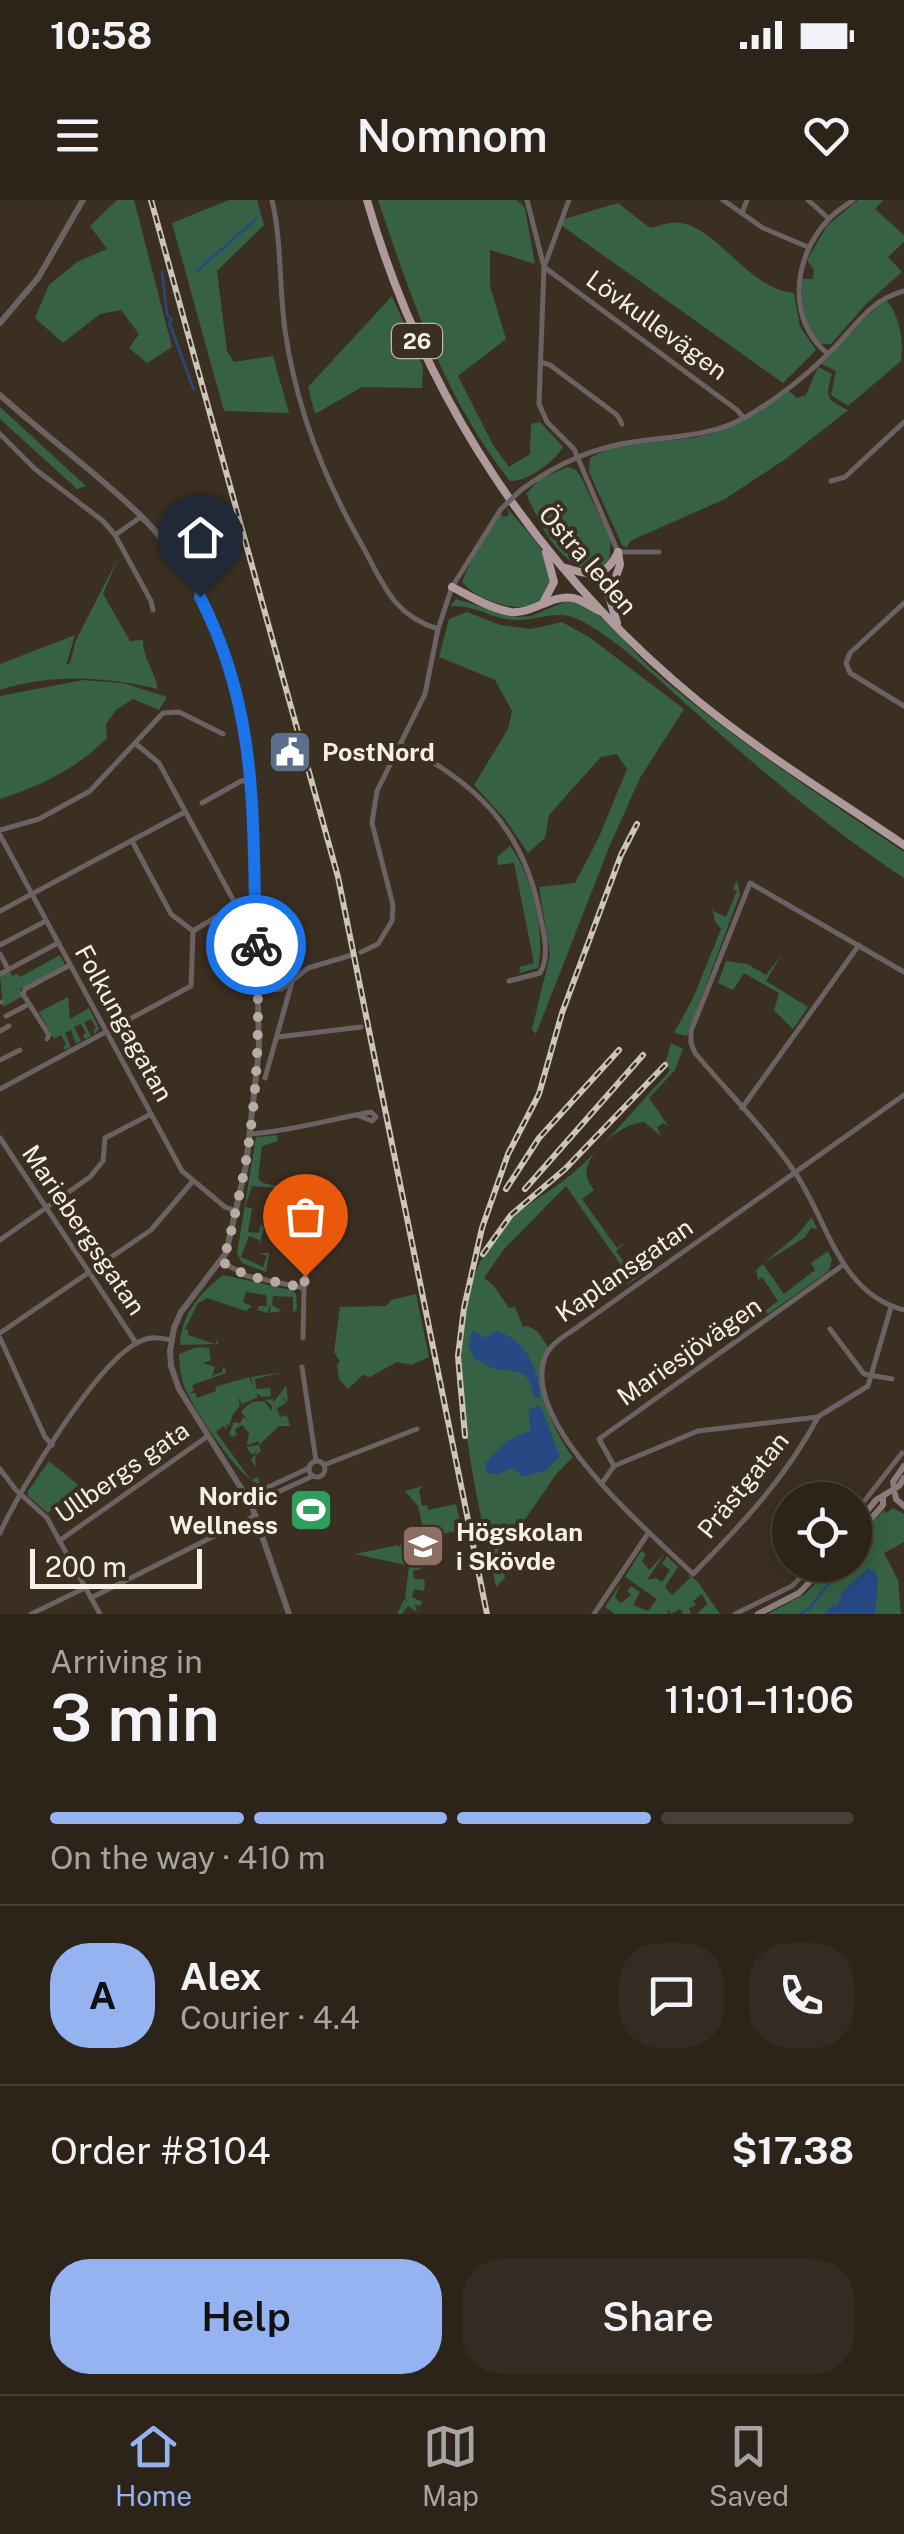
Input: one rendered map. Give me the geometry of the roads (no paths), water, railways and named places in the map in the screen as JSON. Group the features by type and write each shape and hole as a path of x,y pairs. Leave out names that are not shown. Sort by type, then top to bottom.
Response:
{"highway":[{"name":"Östra leden","path":"367,200 390,275 432,374 490,472 541,540 619,628 700,702 904,846"},
{"path":"541,540 554,582 541,607"},
{"path":"564,567 597,575 608,569 618,552"},
{"path":"618,552 620,565 609,596 619,628"},
{"path":"452,587 498,608 522,612 558,599 574,598 606,614"}],"main road":[{"path":"904,1466 893,1482 893,1493 904,1506"},
{"path":"872,1517 904,1478"},
{"path":"758,1614 800,1592 810,1582"}],"street":[{"path":"0,323 38,278 83,200"},
{"path":"272,200 288,349 304,417 320,461 394,602 413,618 438,629"},
{"path":"526,200 544,267 542,414 578,456 618,552 659,552"},
{"path":"544,267 569,200"},
{"path":"724,200 774,234 808,247"},
{"path":"742,213 747,200"},
{"path":"808,200 829,218"},
{"path":"828,354 806,330 800,305 800,275 808,247 829,218 853,200"},
{"name":"Lövkullevägen","path":"544,267 744,418"},
{"path":"361,952 383,939 392,921 393,905 374,834 372,808 376,791 425,694 438,629 456,572 501,509 521,490 578,456 636,441 698,434 744,418 828,354 870,307 904,290"},
{"path":"541,362 617,415 622,424"},
{"path":"0,394 142,516 177,559 212,623 234,684 253,780 258,1074 236,1211 222,1262 181,1312 171,1340 171,1366 208,1436 249,1500 289,1614"},
{"path":"832,481 845,477 904,422"},
{"path":"0,434 35,469 103,521 115,535 153,610"},
{"path":"115,535 142,516"},
{"path":"904,603 850,653 846,663 850,673 904,706"},
{"path":"0,833 68,806 90,791 156,718 170,711 196,718 223,734"},
{"path":"136,744 159,763 236,905"},
{"path":"402,745 450,771 472,790 501,823 525,862 542,925 544,965 540,973 509,981"},
{"path":"202,802 253,780"},
{"path":"0,911 185,812"},
{"name":"Folkungagatan","path":"0,833 182,1171 225,1207 236,1211"},
{"path":"132,841 172,914 194,931"},
{"path":"904,972 750,883 692,1031 691,1043 695,1053 796,1172 844,1266 863,1289 904,1310"},
{"path":"194,931 236,905 256,904"},
{"path":"0,945 46,920"},
{"path":"0,1089 192,985 194,931"},
{"path":"0,974 58,943"},
{"path":"742,1108 860,946"},
{"path":"258,991 282,989 323,961 352,955"},
{"path":"1,959 8,970"},
{"path":"47,1039 49,1035 29,1004 25,990 70,965"},
{"path":"265,1078 292,982"},
{"path":"6,1016 29,1004"},
{"path":"0,1031 9,1026"},
{"path":"278,1037 361,1027"},
{"path":"0,1060 20,1050"},
{"name":"Kaplansgatan","path":"693,1574 576,1456 555,1422 544,1376 546,1355 579,1326 904,1095"},
{"path":"0,1240 90,1177 103,1161 105,1138 151,1114"},
{"path":"250,1134 357,1115"},
{"name":"Mariebergsgatan","path":"0,1138 136,1343"},
{"path":"52,1445 0,1335 151,1230 193,1181"},
{"path":"302,1338 314,1198"},
{"path":"222,1262 248,1276 304,1288"},
{"name":"Mariesjövägen","path":"614,1466 599,1440 844,1266"},
{"path":"602,1483 614,1466 698,1431 818,1417 864,1390 892,1307"},
{"path":"830,1329 858,1369 892,1378"},
{"path":"0,1533 20,1494 107,1365 136,1343 151,1338 171,1340"},
{"path":"302,1367 316,1461 324,1466"},
{"name":"Prästgatan","path":"693,1574 758,1506 818,1417"},
{"path":"324,1466 417,1428"},
{"name":"Ullbergs gata","path":"60,1541 208,1436"},
{"path":"872,1490 902,1454"},
{"path":"249,1500 316,1461"},
{"path":"249,1500 323,1474 324,1466"},
{"path":"309,1468 313,1476"},
{"path":"0,1469 47,1518 100,1614"},
{"path":"876,1484 893,1493"},
{"path":"91,1598 256,1516"},
{"path":"594,1614 648,1532"},
{"path":"735,1614 796,1582"},
{"path":"31,1614 85,1588"}],"water":[{"path":"473,1330 486,1338 495,1331 505,1334 522,1347 537,1377 540,1398 534,1397 522,1374 474,1359 468,1344"},
{"path":"540,1405 560,1457 545,1471 523,1477 513,1468 498,1474 487,1473 485,1464 494,1453 530,1431 529,1410"},
{"path":"872,1570 875,1571 875,1614 825,1614 838,1604 842,1592 853,1582 872,1582"}],"waterway":[{"path":"197,271 256,219"},
{"path":"162,272 167,314 172,320 169,322 194,390"},
{"path":"800,1614 810,1608 829,1582"}],"railway":[{"path":"151,200 338,877 487,1614"},
{"path":"465,1436 458,1356 482,1228 508,1154 539,1094 562,1013 621,855 637,824"},
{"path":"506,1189 539,1138 619,1050"},
{"path":"525,1189 643,1055"},
{"path":"483,1254 511,1215 565,1169 665,1065"}],"place":[{"name":"PostNord","path":"290,752"},
{"name":"Nordic Wellness","path":"311,1510"},
{"name":"Högskolan i Skövde","path":"423,1546"}]}
